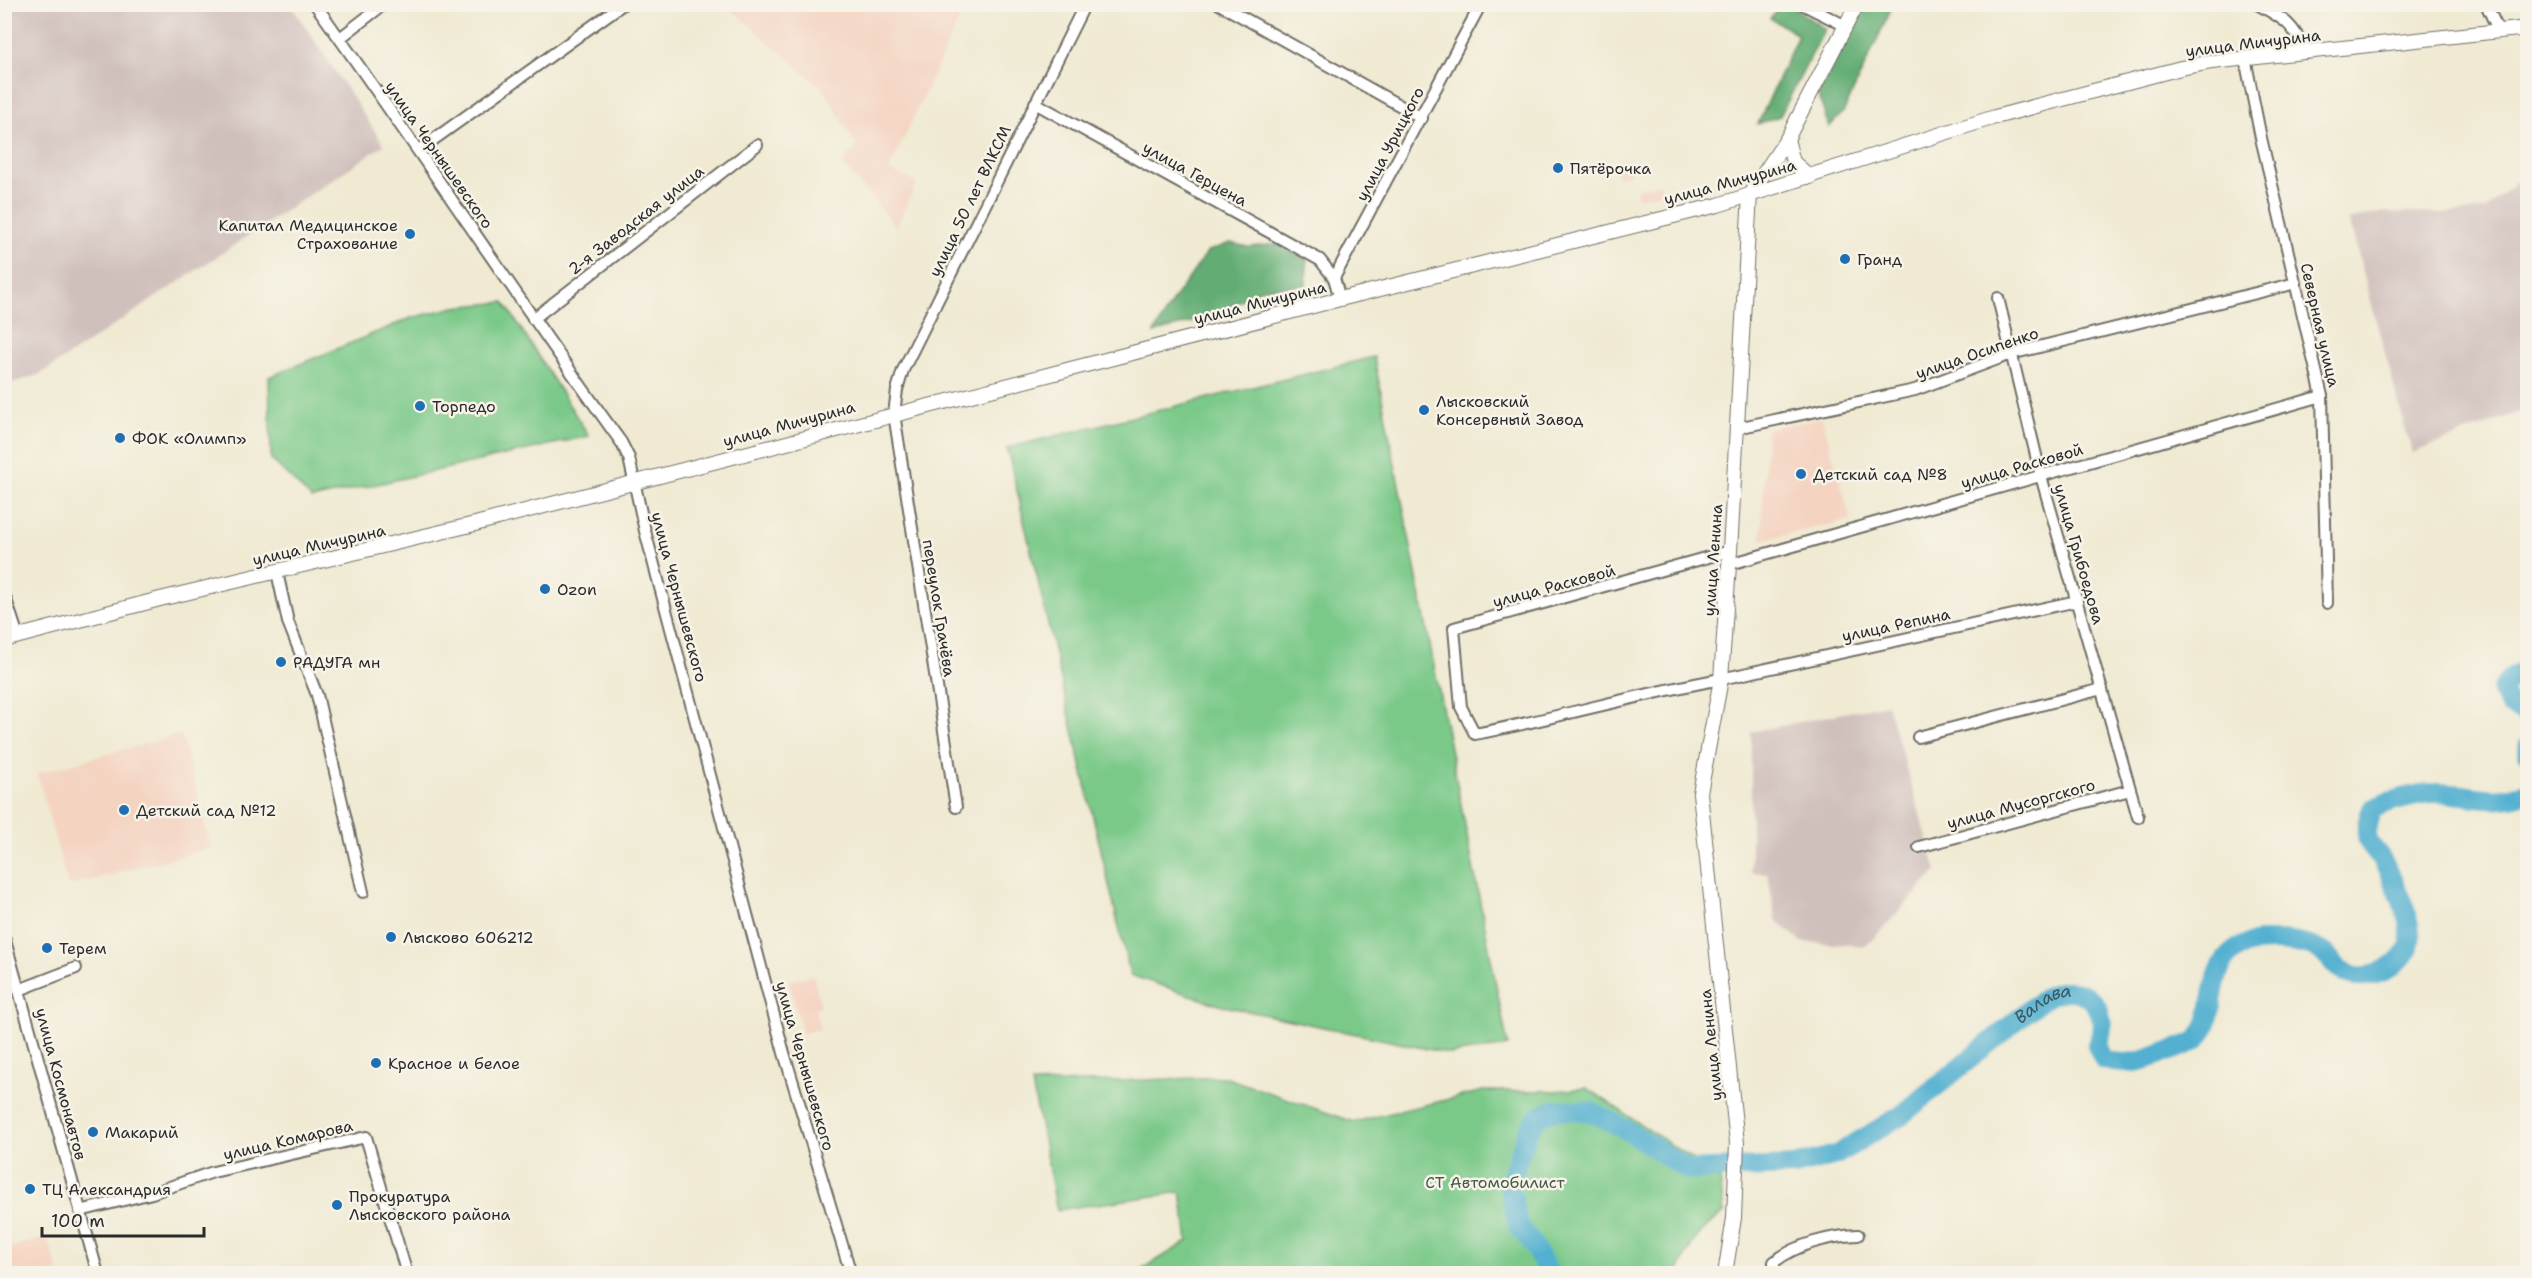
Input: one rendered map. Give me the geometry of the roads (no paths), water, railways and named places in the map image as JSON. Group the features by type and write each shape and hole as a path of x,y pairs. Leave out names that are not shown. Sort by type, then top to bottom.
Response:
{"main road":[{"path":"1750,195 1787,139 1857,4"},
{"name":"улица Мичурина","path":"11,638 160,599 475,524 1340,299 1718,205 2006,114 2181,68 2246,58 2528,28"},
{"path":"1787,139 1792,162 1810,177"},
{"name":"улица Ленина","path":"1725,1274 1734,1218 1737,1143 1700,793 1721,679 1750,195"}],"street":[{"name":"улица Чернышевского","path":"315,4 621,442 629,458 784,1053 851,1274"},
{"path":"340,38 384,4"},
{"path":"419,150 623,4"},
{"name":"улица 50 лет ВЛКСМ","path":"894,414 897,390 903,370 1084,4"},
{"path":"1219,4 1422,118"},
{"name":"улица Урицкого","path":"1334,278 1422,118 1481,4"},
{"path":"1802,4 1846,26"},
{"path":"2257,4 2282,18 2295,29 2307,53"},
{"path":"2486,4 2499,32"},
{"name":"Северная улица","path":"2246,58 2260,138 2322,396 2327,603"},
{"name":"улица Герцена","path":"1035,103 1320,260 1334,278"},
{"name":"2-я Заводская улица","path":"533,319 757,145"},
{"path":"1334,278 1340,299"},
{"name":"улица Осипенко","path":"1737,428 1915,390 2011,354 2296,283"},
{"name":"улица Грибоедова","path":"1998,298 2042,476 2138,817"},
{"name":"улица Расковой","path":"1454,628 2042,476 2322,396"},
{"name":"переулок Грачёва","path":"894,414 956,807"},
{"path":"278,572 288,622 317,695 363,892"},
{"path":"4,594 11,638"},
{"name":"улица Репина","path":"1454,628 1461,707 1475,734 1536,722 1667,688 1721,679 2077,601"},
{"path":"1918,737 2102,689"},
{"name":"улица Мусоргского","path":"1919,847 2130,790"},
{"name":"улица Космонавтов","path":"4,937 98,1274"},
{"path":"19,990 76,968"},
{"name":"улица Комарова","path":"80,1211 152,1193 213,1173 366,1137 407,1274"},
{"path":"1774,1274 1774,1263 1788,1252 1837,1236 1858,1235"}],"waterway":[{"name":"Валава","path":"2528,672 2512,677 2502,691 2510,705 2521,711 2528,708"},
{"name":"Валава","path":"2528,746 2528,754"},
{"name":"Валава","path":"1550,1274 1530,1240 1519,1228 1509,1185 1528,1130 1540,1115 1558,1109 1592,1112 1625,1129 1688,1170 1794,1166 1836,1155 1903,1114 2035,1005 2060,992 2082,993 2096,1005 2102,1024 2097,1045 2104,1060 2126,1063 2147,1059 2186,1046 2198,1038 2208,1018 2220,968 2237,949 2246,945 2269,941 2306,945 2325,953 2337,967 2355,976 2384,971 2401,959 2410,942 2410,931 2403,904 2392,877 2368,840 2367,824 2372,809 2403,798 2428,793 2505,798 2528,791"}],"place":[{"name":"Пятёрочка","path":"1558,168"},
{"name":"Капитал Медицинское Страхование","path":"410,234"},
{"name":"Гранд","path":"1845,259"},
{"name":"Торпедо","path":"420,406"},
{"name":"Лысковский Консервный Завод","path":"1424,410"},
{"name":"ФОК «Олимп»","path":"120,438"},
{"name":"Детский сад №8","path":"1801,474"},
{"name":"Ozon","path":"545,589"},
{"name":"РАДУГА мн","path":"281,662"},
{"name":"Детский сад №12","path":"124,810"},
{"name":"Лысково 606212","path":"391,937"},
{"name":"Терем","path":"47,948"},
{"name":"Красное и белое","path":"376,1063"},
{"name":"Макарий","path":"93,1132"},
{"name":"ТЦ Александрия","path":"30,1189"},
{"name":"Прокуратура Лысковского района","path":"337,1205"}],"park label":[{"name":"СТ Автомобилист","path":"1495,1182"}]}
